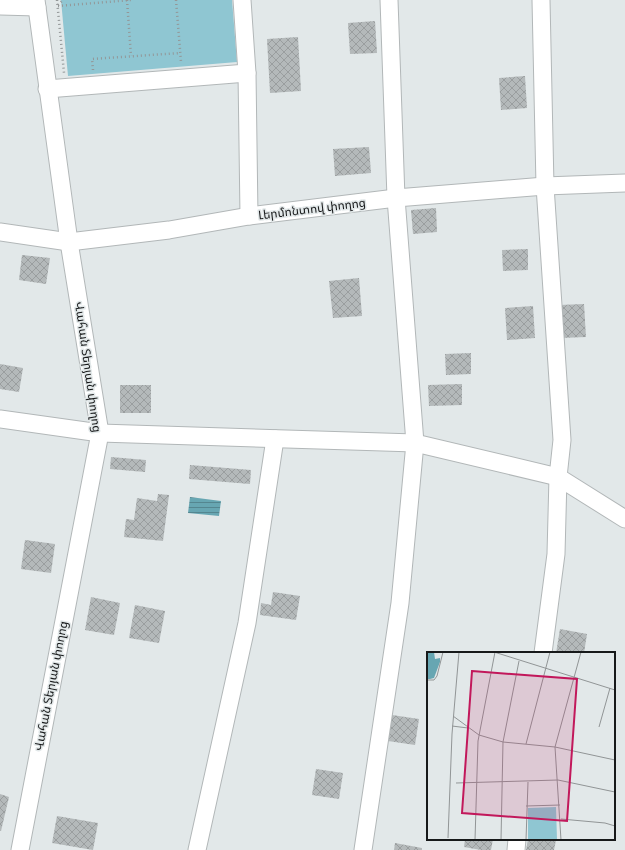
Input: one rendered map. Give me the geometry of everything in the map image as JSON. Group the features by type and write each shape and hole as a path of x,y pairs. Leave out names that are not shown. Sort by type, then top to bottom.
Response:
{"street":[{"path":"242,0 247,72 249,216"},
{"path":"363,850 400,603 415,443 396,198 389,0"},
{"path":"541,0 545,186 562,440 558,477 556,554 543,652"},
{"path":"0,6 37,3"},
{"name":"Վահան Տերյան փողոց","path":"20,850 100,433 69,242 37,3"},
{"path":"48,89 67,77 247,72"},
{"name":"Լերմոնտով փողոց","path":"0,232 69,242 170,230 249,216 396,198 545,186 625,183"},
{"path":"0,419 100,433 415,443 558,477 622,515"},
{"path":"198,850 248,624 274,439"},
{"path":"516,850 517,840"}],"path":[{"path":"57,0 67,77"},
{"path":"58,6 63,0"},
{"path":"127,0 131,56"},
{"path":"58,6 131,0"},
{"path":"176,0 181,62"},
{"path":"86,70 93,70 92,59 180,53"}],"shaded area":[{"path":"61,0 232,0 237,62 68,76"},
{"path":"190,497 221,501 219,516 188,513"}],"building":[{"path":"375,21 377,53 350,54 348,23"},
{"path":"298,37 301,91 270,93 267,39"},
{"path":"525,76 527,108 501,110 499,78"},
{"path":"369,147 371,173 335,176 333,149"},
{"path":"436,208 437,232 413,234 411,210"},
{"path":"528,249 528,270 503,271 502,250"},
{"path":"22,255 50,258 46,284 19,280"},
{"path":"359,278 362,316 333,318 329,281"},
{"path":"584,304 586,337 561,338 559,305"},
{"path":"533,306 535,338 507,340 505,308"},
{"path":"471,353 471,374 446,375 445,354"},
{"path":"0,364 23,368 19,392 0,389"},
{"path":"462,384 462,405 429,406 428,385"},
{"path":"120,385 151,385 151,413 120,413"},
{"path":"111,457 146,460 145,472 110,469"},
{"path":"190,465 251,470 250,484 189,479"},
{"path":"158,494 169,495 163,541 124,537 126,519 134,520 137,498 157,501"},
{"path":"25,540 55,544 51,573 21,569"},
{"path":"273,592 300,596 296,620 260,615 261,603 271,605"},
{"path":"91,597 120,603 114,635 85,630"},
{"path":"135,605 165,611 159,643 129,638"},
{"path":"560,629 587,634 584,652 556,652"},
{"path":"392,715 419,719 415,745 388,741"},
{"path":"316,769 343,773 339,799 312,795"},
{"path":"0,794 9,797 1,831 0,831"},
{"path":"57,816 98,823 93,850 52,843"},
{"path":"465,840 493,840 491,850 464,847"},
{"path":"528,840 556,840 554,850 526,850"},
{"path":"395,843 422,848 422,850 394,850"}]}
